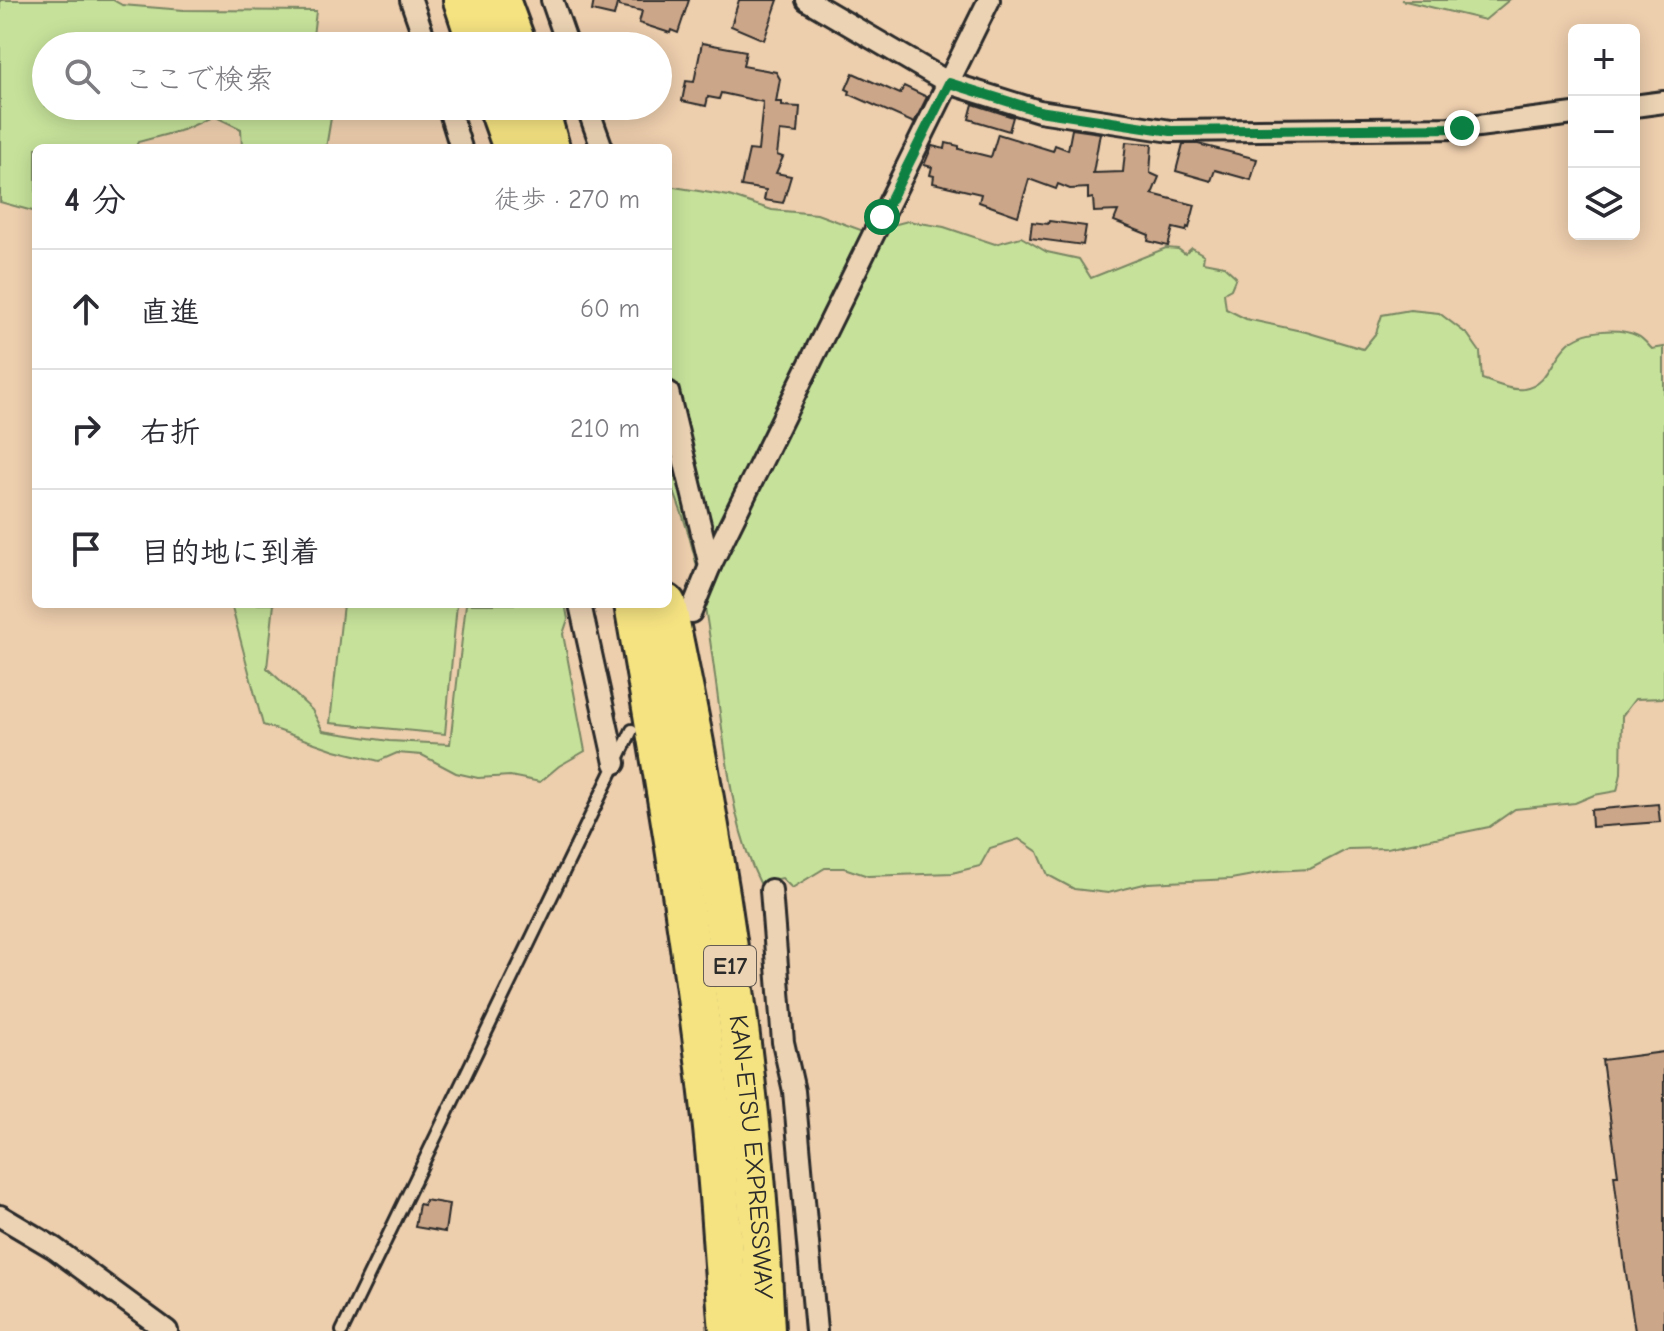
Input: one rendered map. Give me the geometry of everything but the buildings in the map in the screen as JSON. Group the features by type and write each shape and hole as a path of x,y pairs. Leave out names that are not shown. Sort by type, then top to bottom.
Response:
{"highway":[{"path":"463,0 473,32"},
{"path":"500,0 512,32"},
{"path":"503,120 512,144"},
{"path":"542,120 549,144"},
{"name":"KAN-ETSU EXPRESSWAY","path":"635,608 669,803 713,1122 729,1331"},
{"name":"KAN-ETSU EXPRESSWAY","path":"679,608 692,725 725,929 752,1157 765,1331"}],"street":[{"path":"411,0 422,32"},
{"path":"552,0 563,32"},
{"path":"807,0 949,83 1039,111 1171,131 1462,128 1568,115"},
{"path":"679,608 710,566 989,0"},
{"path":"1640,105 1664,102"},
{"path":"452,120 460,144"},
{"path":"592,120 601,144"},
{"path":"672,409 710,566"},
{"path":"581,608 615,763"},
{"path":"771,890 783,1042 794,1091 816,1331"},
{"path":"0,1216 54,1248 167,1331"}],"lane":[{"path":"342,1331 632,730"}],"green space":[{"path":"0,0 113,0 122,5 184,10 316,11 313,32 32,32 32,120 205,120 137,144 32,144 32,211 0,202"},
{"path":"1401,0 1509,0 1485,20"},
{"path":"222,120 331,120 327,144 242,144 241,129"},
{"path":"672,187 729,196 772,210 817,214 866,232 908,221 944,227 995,244 1021,237 1047,252 1079,259 1091,278 1166,248 1178,249 1185,254 1192,248 1204,255 1203,262 1224,266 1236,277 1231,289 1224,293 1226,309 1246,319 1363,349 1376,333 1382,315 1410,310 1439,313 1468,335 1480,352 1482,379 1514,389 1532,387 1539,382 1567,345 1591,333 1621,331 1640,337 1652,349 1664,347 1664,698 1635,699 1622,716 1621,774 1617,791 1594,795 1575,803 1515,809 1489,827 1387,848 1348,849 1310,869 1275,871 1231,879 1148,883 1108,893 1074,889 1048,875 1038,852 1019,839 990,848 980,866 952,873 868,876 844,868 825,868 792,888 782,878 760,883 740,829 732,792 710,637 698,572 672,488"},
{"path":"232,608 274,608 267,668 312,710 323,731 389,741 450,744 466,608 566,608 568,619 563,634 585,751 540,782 510,776 478,778 456,773 422,755 397,753 379,761 335,750 263,725"},
{"path":"343,608 457,608 445,734 330,723"}],"route":[{"path":"882,217 949,83 1039,111 1171,131 1462,128"}]}
